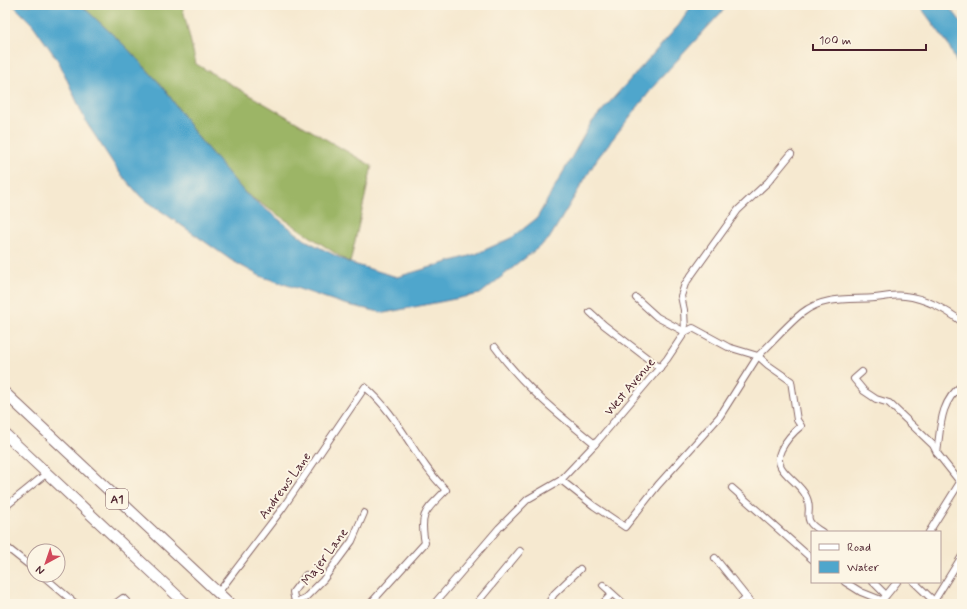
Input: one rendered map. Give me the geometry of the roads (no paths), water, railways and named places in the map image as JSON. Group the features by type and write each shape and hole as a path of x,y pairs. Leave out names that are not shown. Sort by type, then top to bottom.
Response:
{"highway":[{"name":"A1","path":"5,393 230,604"},
{"name":"A1","path":"5,434 186,604"}],"street":[{"path":"685,332 684,310 681,296 685,284 738,210 768,182 791,154"},
{"path":"561,480 594,506 625,527 658,485 720,416 758,356 802,313 817,305 837,299 877,298 889,294 906,296 948,311 962,322"},
{"path":"636,298 657,318 685,332"},
{"path":"590,312 604,325 660,368"},
{"path":"685,332 693,328 728,347 758,356 791,381 797,420 801,426 792,433 785,442 778,459 779,466 786,474 800,484 810,504 807,517 811,525 820,531"},
{"name":"West Avenue","path":"434,604 499,528 528,499 561,480 595,444 660,368 685,332"},
{"path":"495,347 510,368 543,402 595,444"},
{"path":"862,372 854,379 864,391 876,399 889,403 933,445 937,453 961,480 930,531"},
{"path":"937,453 943,410 954,391 962,385"},
{"name":"Andrews Lane","path":"218,593 282,509 366,387 390,411 431,475 446,490 424,512 421,525 425,543 370,604"},
{"path":"5,507 47,473"},
{"path":"732,488 811,557"},
{"name":"Majer Lane","path":"293,603 306,598 334,566 352,541 364,513"},
{"path":"5,546 26,563"},
{"path":"476,604 520,551"},
{"path":"915,583 936,602 962,556"},
{"path":"715,558 752,604"},
{"path":"548,604 554,594 580,569"},
{"path":"293,603 294,592 306,575"},
{"path":"51,583 76,604"},
{"path":"847,583 880,602 896,583"},
{"path":"874,583 886,595"},
{"path":"603,585 624,604"},
{"path":"602,604 612,594"},
{"path":"739,604 746,597"},
{"path":"115,604 123,598 129,604"}],"water":[{"path":"13,5 81,5 126,47 164,88 196,135 245,193 305,240 350,263 397,277 476,254 513,237 537,218 591,123 679,25 692,5 728,5 658,81 597,159 549,239 480,294 384,313 344,304 260,276 231,260 141,197 119,172 86,122 59,62 33,25"},
{"path":"919,5 948,5 962,23 962,74 948,44"}]}
